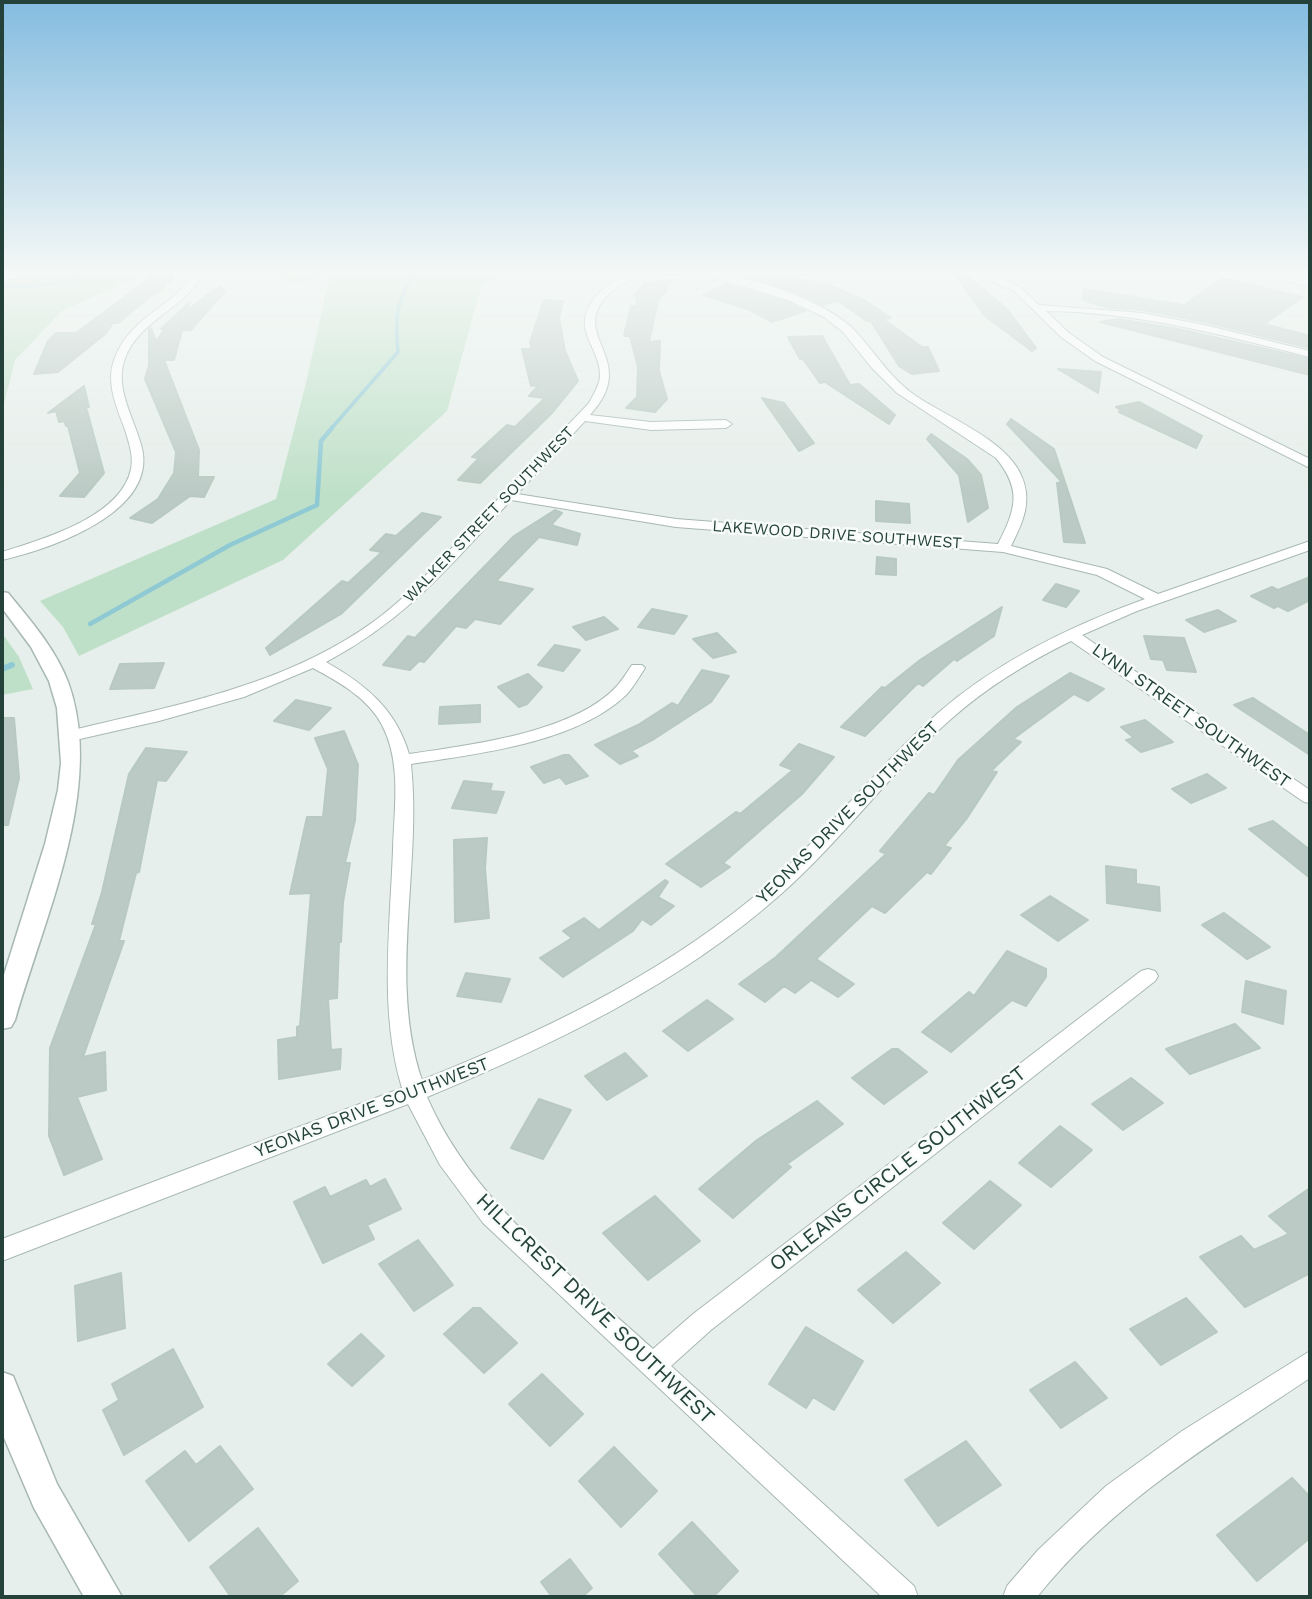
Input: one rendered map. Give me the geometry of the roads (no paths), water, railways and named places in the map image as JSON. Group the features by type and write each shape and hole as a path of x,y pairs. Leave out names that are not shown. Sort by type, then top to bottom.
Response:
{"street":[{"path":"2,556 47,542 79,527 98,516 127,491 134,480 137,458 116,383 116,368 128,345"},
{"name":"WALKER STREET SOUTHWEST","path":"71,736 196,707 261,685 350,643 403,605 594,404 605,377 596,345"},
{"path":"860,345 894,384 997,452 1016,477 1023,505 1020,519 1003,548"},
{"path":"1079,345 1099,359 1310,464"},
{"path":"1271,345 1310,354"},
{"path":"582,417 651,426 726,424"},
{"name":"LAKEWOOD DRIVE SOUTHWEST","path":"508,496 676,523 1003,548 1102,572 1159,600"},
{"name":"YEONAS DRIVE SOUTHWEST","path":"2,1250 415,1093 554,1033 621,997 681,960 744,914 801,865 929,730 1001,673 1072,634 1310,545"},
{"path":"2,597 45,653 58,679 67,706 72,770 68,799 2,1019"},
{"name":"LYNN STREET SOUTHWEST","path":"1072,634 1310,798"},
{"name":"HILLCREST DRIVE SOUTHWEST","path":"314,662 358,688 375,703 397,738 403,760 398,994 403,1048 415,1093 432,1131 459,1176 491,1216 903,1597"},
{"path":"403,760 518,739 586,715 621,693 631,681 636,668"},
{"name":"ORLEANS CIRCLE SOUTHWEST","path":"652,1366 702,1322 1148,976"},
{"path":"1018,1597 1078,1529 1133,1481 1310,1363"},
{"path":"2,1387 39,1482 82,1564 104,1597"}],"waterway":[{"path":"330,430 398,352 398,345"},
{"path":"90,624 230,545 317,505 321,441 332,428"},
{"path":"2,669 12,665"}]}
